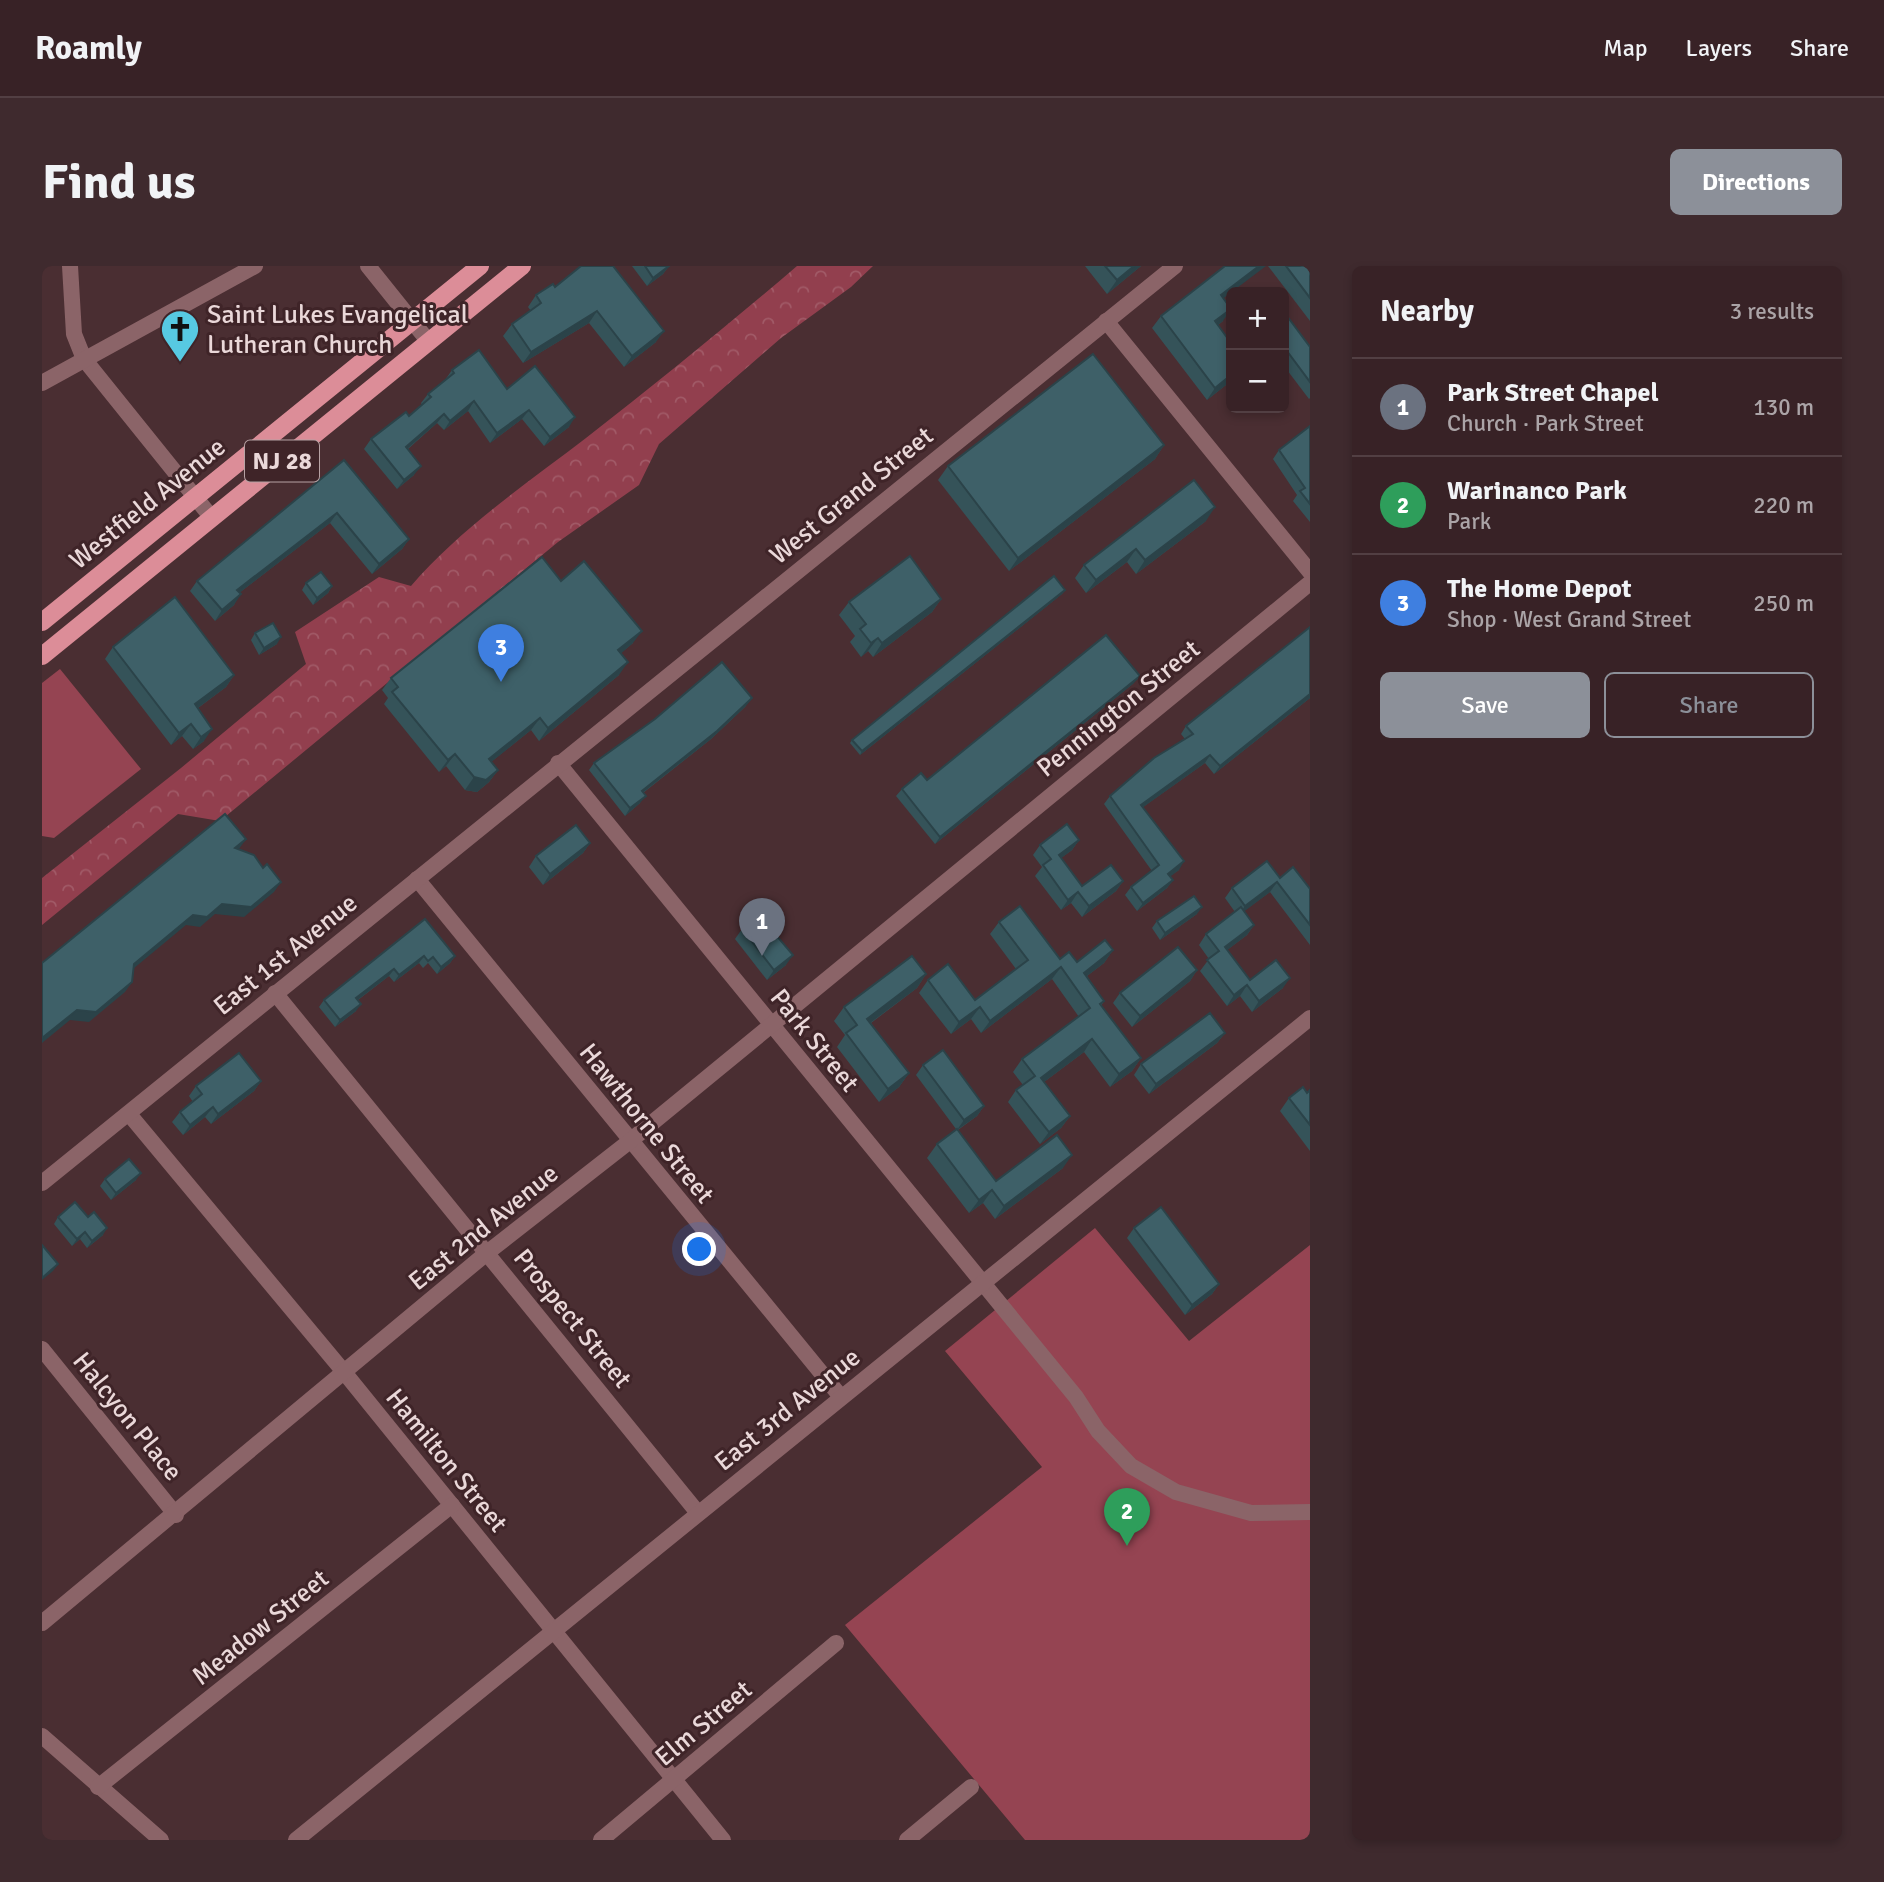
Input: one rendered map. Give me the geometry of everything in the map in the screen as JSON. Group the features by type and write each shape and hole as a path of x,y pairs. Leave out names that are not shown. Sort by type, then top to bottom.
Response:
{"main road":[{"name":"Westfield Avenue","path":"42,622 480,266"},
{"name":"Westfield Avenue","path":"42,656 522,266"}],"street":[{"path":"71,266 74,334 84,359 212,518"},
{"path":"42,383 255,266"},
{"path":"368,266 429,342"},
{"name":"West Grand Street","path":"558,763 1175,266"},
{"path":"1106,321 1310,572"},
{"name":"Pennington Street","path":"958,871 1310,583"},
{"name":"East 1st Avenue","path":"42,1183 558,763"},
{"name":"Park Street","path":"558,763 1076,1397 1098,1432 1130,1466 1176,1492 1251,1513 1310,1513"},
{"name":"East 2nd Avenue","path":"42,1623 177,1515 344,1371 488,1252 629,1141 958,871"},
{"name":"Hawthorne Street","path":"417,879 841,1397"},
{"name":"Prospect Street","path":"275,993 698,1513"},
{"name":"East 3rd Avenue","path":"296,1840 1310,1018"},
{"name":"Hamilton Street","path":"129,1114 344,1371 723,1840"},
{"name":"Halcyon Place","path":"42,1349 177,1515"},
{"name":"Meadow Street","path":"98,1787 452,1505"},
{"name":"Elm Street","path":"601,1840 836,1643"},
{"path":"42,1736 161,1840"},
{"path":"906,1840 971,1787"}],"green space":[{"path":"797,266 873,266 851,287 781,338 659,444 639,485 558,542 220,821 178,814 42,925 42,878 306,664 295,632 379,577 411,586 473,526 666,375"}],"shaded area":[{"path":"60,669 141,769 54,838 42,836 42,683"},
{"path":"1095,1228 1189,1341 1310,1245 1310,1840 1025,1840 845,1625 1042,1467 945,1351"}],"building":[{"path":"581,266 613,266 664,331 632,356 597,311 531,352 512,324 541,303 536,295 553,284 555,287"},
{"path":"645,266 669,266 653,278"},
{"path":"1105,266 1134,266 1117,280"},
{"path":"1225,266 1259,266 1231,287 1226,287 1226,291 1221,295 1226,302 1226,313 1215,321 1226,336 1226,379 1215,388 1161,316"},
{"path":"1286,266 1310,266 1310,298"},
{"path":"1289,319 1310,347 1310,382 1289,354"},
{"path":"479,350 507,389 535,366 575,417 550,437 529,410 497,433 474,401 450,421 444,414 406,447 421,466 404,480 371,439 406,412 409,416 431,397 428,394 454,373 452,370"},
{"path":"1093,354 1164,445 1018,558 948,466"},
{"path":"1310,426 1310,504 1300,491 1305,488 1279,450"},
{"path":"344,460 409,539 379,564 337,513 237,590 241,594 222,610 197,581"},
{"path":"1194,480 1215,507 1145,560 1136,549 1096,580 1084,565"},
{"path":"910,556 941,599 882,643 878,638 871,643 860,629 866,624 849,602"},
{"path":"542,557 561,581 584,561 642,631 618,650 628,662 548,728 540,718 489,759 498,770 486,780 474,777 455,754 448,760 392,692 398,687 391,678"},
{"path":"321,572 332,586 317,598 306,583"},
{"path":"1054,576 1065,590 862,751 852,740"},
{"path":"175,597 234,675 195,704 212,729 201,737 191,724 179,733 113,647"},
{"path":"273,623 281,637 264,648 255,633"},
{"path":"1310,627 1310,694 1220,766 1210,755 1141,805 1184,861 1168,874 1173,880 1143,903 1131,887 1159,865 1110,796 1154,758 1193,734 1186,726"},
{"path":"1106,635 1140,676 940,837 902,789 921,773 927,780"},
{"path":"722,662 752,698 717,731 642,791 646,796 630,808 594,763 655,719"},
{"path":"225,814 246,839 235,848 254,855 263,868 267,864 281,882 251,907 222,904 207,917 193,915 134,964 132,982 96,1012 77,1010 42,1038 42,963"},
{"path":"1067,824 1079,840 1059,855 1082,886 1111,865 1123,881 1089,906 1078,892 1068,900 1043,865 1051,859 1040,845"},
{"path":"576,825 590,843 550,874 536,856"},
{"path":"1267,861 1280,878 1293,867 1310,889 1310,925 1277,882 1245,906 1232,888"},
{"path":"1194,896 1202,907 1165,933 1157,921"},
{"path":"1020,906 1060,959 1069,952 1077,962 1105,940 1113,950 1084,973 1104,1001 1100,1004 1141,1058 1119,1074 1092,1039 1041,1078 1070,1116 1049,1132 1016,1090 1035,1076 1022,1059 1090,1008 1061,967 990,1021 980,1007 959,1022 928,980 948,964 975,1000 1028,960 999,922"},
{"path":"1241,907 1254,925 1225,947 1250,980 1276,960 1290,978 1259,1001 1247,985 1234,995 1207,960 1219,951 1206,934"},
{"path":"759,915 793,955 774,970 742,929"},
{"path":"425,919 455,956 441,967 433,957 428,961 424,956 399,975 394,969 356,998 361,1004 340,1020 324,1000"},
{"path":"1178,947 1197,970 1140,1016 1120,993"},
{"path":"912,956 926,974 867,1019 909,1073 888,1089 846,1033 857,1025 844,1007"},
{"path":"1210,1013 1225,1033 1156,1084 1141,1064"},
{"path":"943,1050 984,1106 964,1120 923,1065"},
{"path":"239,1053 261,1081 218,1114 213,1107 190,1125 180,1112 202,1094 196,1086"},
{"path":"1303,1087 1307,1093 1310,1090 1310,1125 1289,1098"},
{"path":"957,1129 996,1181 1057,1135 1072,1155 1004,1206 992,1190 979,1200 937,1144"},
{"path":"129,1159 141,1173 116,1193 105,1179"},
{"path":"75,1202 88,1217 94,1212 107,1228 92,1241 85,1232 77,1239 58,1217"},
{"path":"1161,1207 1219,1284 1192,1305 1134,1228"},
{"path":"42,1245 58,1264 42,1278"}],"place":[{"name":"Saint Lukes Evangelical Lutheran Church","path":"180,363"},
{"name":"The Home Depot","path":"501,682"},
{"name":"Park Street Chapel","path":"762,956"},
{"name":"Warinanco Park","path":"1127,1546"}]}
